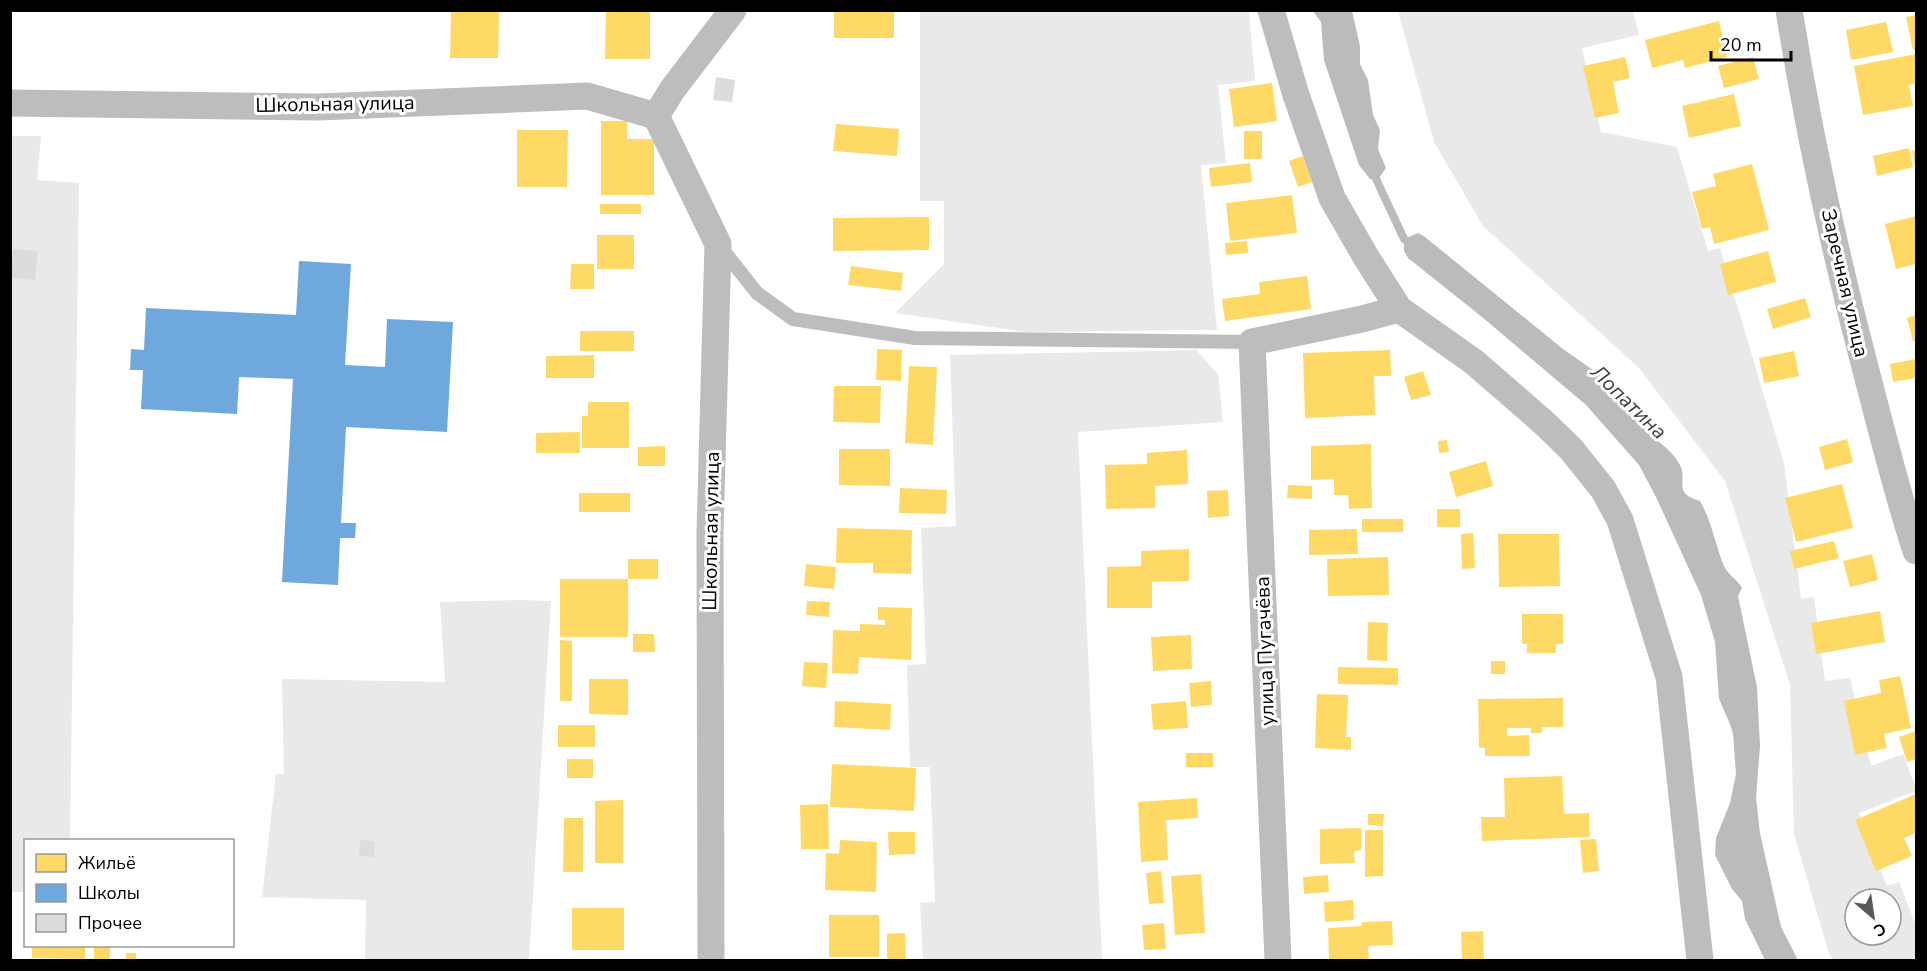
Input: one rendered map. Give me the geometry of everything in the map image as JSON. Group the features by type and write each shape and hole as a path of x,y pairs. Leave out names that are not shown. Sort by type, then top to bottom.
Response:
{"street":[{"path":"656,116 672,90 733,10"},
{"path":"1271,10 1296,95 1332,198 1366,258 1399,309 1474,362 1543,422 1571,449 1603,489 1620,520 1669,677 1700,960"},
{"name":"Заречная улица","path":"1789,10 1838,263 1900,502 1917,551"},
{"name":"Школьная улица","path":"10,103 318,107 587,96 656,116 718,244 710,533 711,960"},
{"path":"1252,342 1399,309"},
{"name":"улица Пугачёва","path":"1252,342 1278,960"}],"lane":[{"path":"718,244 757,294 793,319 915,338 1252,342"}],"shaded area":[{"path":"920,11 1249,11 1255,81 1218,85 1226,163 1201,165 1217,330 1027,332 895,313 944,264 944,201 920,201"},
{"path":"1313,11 1352,11 1360,46 1360,64 1368,80 1373,115 1380,130 1378,149 1386,168 1377,181 1370,179 1359,165 1324,60 1321,22"},
{"path":"1398,11 1633,11 1639,35 1582,48 1601,132 1677,147 1708,251 1720,248 1784,463 1801,599 1814,597 1825,681 1850,678 1871,766 1903,754 1916,788 1916,791 1859,813 1887,886 1899,882 1901,887 1843,887 1843,947 1903,947 1903,892 1916,926 1916,960 1834,960 1829,954 1794,834 1790,685 1725,481 1639,368 1483,226 1434,142"},
{"path":"10,136 41,136 37,180 79,183 70,839 24,839 24,892 11,892"},
{"path":"1418,233 1563,349 1620,389 1641,425 1667,449 1680,465 1683,491 1691,498 1700,501 1708,517 1724,566 1742,588 1738,596 1757,687 1760,746 1756,798 1760,833 1781,927 1798,960 1765,960 1745,919 1742,901 1732,889 1715,855 1716,838 1730,803 1736,774 1733,734 1719,699 1715,642 1701,595 1656,497 1639,465 1586,405 1408,258 1404,251 1404,239"},
{"path":"1196,350 1218,374 1223,422 1078,432 1102,960 923,960 920,903 935,902 930,767 910,767 907,665 926,664 921,528 956,526 950,355"},
{"path":"551,601 529,960 365,960 366,900 262,897 276,774 284,774 282,679 445,682 440,602"}],"building: Жильё":[{"path":"451,10 499,10 498,58 450,58"},
{"path":"606,10 650,10 650,59 605,59"},
{"path":"834,10 894,10 894,38 834,38"},
{"path":"1916,15 1916,50 1913,50 1906,17"},
{"path":"1719,21 1727,57 1685,68 1683,60 1652,68 1645,40"},
{"path":"1886,22 1893,52 1851,60 1846,30"},
{"path":"1916,54 1916,83 1909,85 1913,106 1863,115 1854,66"},
{"path":"1625,57 1630,78 1613,82 1619,113 1595,118 1583,66"},
{"path":"1753,57 1759,79 1724,88 1718,66"},
{"path":"1272,83 1277,121 1234,127 1229,89"},
{"path":"1734,94 1741,126 1689,138 1682,106"},
{"path":"601,121 627,121 627,139 654,139 654,195 601,195"},
{"path":"836,124 899,129 897,156 833,151"},
{"path":"517,130 568,130 567,187 517,187"},
{"path":"1244,131 1262,131 1262,159 1244,159"},
{"path":"1909,148 1913,167 1877,176 1873,156"},
{"path":"1916,150 1916,167 1915,167 1912,151"},
{"path":"1303,156 1312,182 1298,187 1289,161"},
{"path":"1250,163 1252,182 1211,187 1209,168"},
{"path":"1752,164 1769,230 1714,244 1710,227 1702,229 1692,192 1716,186 1713,174"},
{"path":"1292,195 1297,233 1230,241 1226,203"},
{"path":"600,204 641,204 641,214 600,214"},
{"path":"1916,216 1916,264 1896,269 1885,224"},
{"path":"929,217 929,250 833,251 833,218"},
{"path":"597,235 634,235 634,269 597,269"},
{"path":"1247,241 1248,253 1226,255 1225,243"},
{"path":"1768,251 1776,282 1728,295 1720,264"},
{"path":"571,264 594,264 594,289 570,289"},
{"path":"851,266 903,273 901,291 848,285"},
{"path":"1307,276 1311,309 1225,321 1222,299 1260,294 1259,282"},
{"path":"1805,298 1811,317 1773,329 1767,309"},
{"path":"1916,315 1916,341 1913,341 1907,318"},
{"path":"580,331 634,331 634,351 580,351"},
{"path":"877,349 902,350 901,381 876,380"},
{"path":"1390,350 1391,376 1374,376 1375,415 1305,418 1303,353"},
{"path":"1794,351 1799,376 1764,383 1759,358"},
{"path":"594,355 594,378 546,378 546,356"},
{"path":"1916,359 1916,378 1893,382 1890,364"},
{"path":"909,366 937,367 933,445 905,443"},
{"path":"1423,371 1431,395 1411,400 1404,377"},
{"path":"834,386 881,386 880,423 833,422"},
{"path":"588,402 629,402 629,448 582,448 582,416 588,416"},
{"path":"580,432 580,453 536,453 536,433"},
{"path":"1847,439 1853,462 1825,470 1819,447"},
{"path":"1447,440 1449,452 1439,453 1438,441"},
{"path":"1371,444 1372,508 1349,509 1348,495 1334,495 1334,479 1311,480 1311,446"},
{"path":"665,446 665,466 638,466 638,447"},
{"path":"839,449 890,449 890,486 839,485"},
{"path":"1187,450 1188,484 1155,486 1155,508 1106,509 1105,465 1147,464 1147,453"},
{"path":"1486,461 1493,486 1456,497 1449,472"},
{"path":"1842,484 1853,528 1796,542 1785,498"},
{"path":"1288,485 1312,486 1312,499 1287,498"},
{"path":"900,488 947,490 946,514 899,513"},
{"path":"1228,490 1229,516 1208,518 1207,491"},
{"path":"579,493 630,493 630,512 579,512"},
{"path":"1437,509 1460,509 1460,527 1437,527"},
{"path":"1362,519 1403,519 1403,532 1362,532"},
{"path":"837,528 912,530 911,574 873,573 873,563 836,563"},
{"path":"1357,529 1358,554 1309,555 1309,530"},
{"path":"1473,533 1475,568 1462,569 1461,534"},
{"path":"1498,534 1559,534 1560,586 1499,587"},
{"path":"1834,541 1839,558 1794,569 1790,551"},
{"path":"1189,549 1189,581 1152,582 1152,608 1107,608 1107,567 1141,566 1141,551"},
{"path":"1872,554 1878,580 1850,587 1843,561"},
{"path":"1388,557 1389,595 1328,596 1327,559"},
{"path":"628,559 658,559 658,579 628,579"},
{"path":"806,564 836,567 834,589 804,586"},
{"path":"560,579 628,579 628,637 560,637"},
{"path":"807,601 830,602 829,617 806,615"},
{"path":"878,607 912,608 911,660 859,657 858,674 832,673 833,630 860,631 860,624 885,625 885,620 878,620"},
{"path":"1880,611 1885,642 1816,654 1811,623"},
{"path":"1522,614 1563,614 1563,644 1556,644 1556,653 1527,653 1527,644 1522,644"},
{"path":"1368,622 1388,623 1387,661 1367,660"},
{"path":"633,634 654,634 655,652 633,652"},
{"path":"1191,635 1192,669 1153,671 1151,637"},
{"path":"560,640 572,641 572,701 560,701"},
{"path":"1491,661 1505,661 1505,674 1491,674"},
{"path":"804,662 828,663 826,688 802,686"},
{"path":"1338,667 1398,668 1398,685 1338,684"},
{"path":"1900,676 1911,728 1884,734 1887,748 1855,755 1844,701 1881,693 1879,680"},
{"path":"589,679 628,679 628,715 589,714"},
{"path":"1211,681 1212,705 1191,707 1189,683"},
{"path":"1317,694 1348,695 1346,737 1351,737 1351,750 1315,748"},
{"path":"1563,698 1563,727 1542,727 1542,733 1531,733 1531,728 1507,728 1507,736 1529,735 1530,756 1485,756 1485,748 1479,748 1478,699"},
{"path":"835,701 891,704 890,730 834,727"},
{"path":"1186,701 1188,728 1153,730 1151,704"},
{"path":"558,725 595,725 595,747 558,747"},
{"path":"1916,731 1916,759 1907,762 1899,737"},
{"path":"1186,753 1213,753 1213,767 1186,767"},
{"path":"567,759 593,759 593,778 567,778"},
{"path":"832,764 916,768 914,811 830,807"},
{"path":"1562,776 1564,814 1589,813 1590,837 1482,841 1481,817 1505,817 1504,778"},
{"path":"1916,794 1916,833 1904,838 1912,856 1876,871 1855,820"},
{"path":"1197,798 1198,818 1166,820 1168,860 1141,862 1138,802"},
{"path":"623,800 623,863 595,863 595,801"},
{"path":"828,804 829,849 801,849 800,805"},
{"path":"1368,814 1384,814 1383,826 1368,825"},
{"path":"564,818 583,818 583,872 563,872"},
{"path":"1361,828 1361,850 1354,851 1355,863 1320,864 1320,829"},
{"path":"1365,830 1383,830 1383,876 1365,877"},
{"path":"888,832 915,832 915,854 889,855"},
{"path":"1596,839 1599,871 1583,873 1580,840"},
{"path":"840,840 877,842 876,892 825,890 826,853 839,854"},
{"path":"1161,871 1164,903 1149,904 1146,873"},
{"path":"1201,874 1205,933 1175,935 1171,876"},
{"path":"1328,875 1329,892 1304,894 1303,877"},
{"path":"1353,900 1354,920 1325,922 1324,902"},
{"path":"572,908 624,908 624,950 572,950"},
{"path":"829,915 879,915 879,957 829,957"},
{"path":"1392,921 1393,945 1368,946 1369,960 1329,960 1328,928 1362,926 1362,922"},
{"path":"1164,923 1166,949 1144,950 1142,925"},
{"path":"1483,931 1484,960 1462,960 1461,932"},
{"path":"905,933 906,960 887,960 887,934"},
{"path":"32,947 85,947 85,959 32,958"},
{"path":"94,947 110,947 110,960 94,960"},
{"path":"126,953 136,953 136,960 126,960"}],"building: Школы":[{"path":"299,261 351,264 345,365 385,367 387,319 453,322 447,432 346,427 341,523 356,523 355,538 340,538 338,585 282,582 293,379 239,377 237,414 141,409 143,370 130,370 131,349 144,350 146,308 296,315"}],"building: Прочее":[{"path":"716,77 735,80 732,102 713,100"},
{"path":"13,249 38,251 35,280 11,278"},
{"path":"360,840 375,841 374,857 359,856"}],"waterway":[{"name":"Лопатина","path":"1374,171 1404,239 1411,244"}]}
